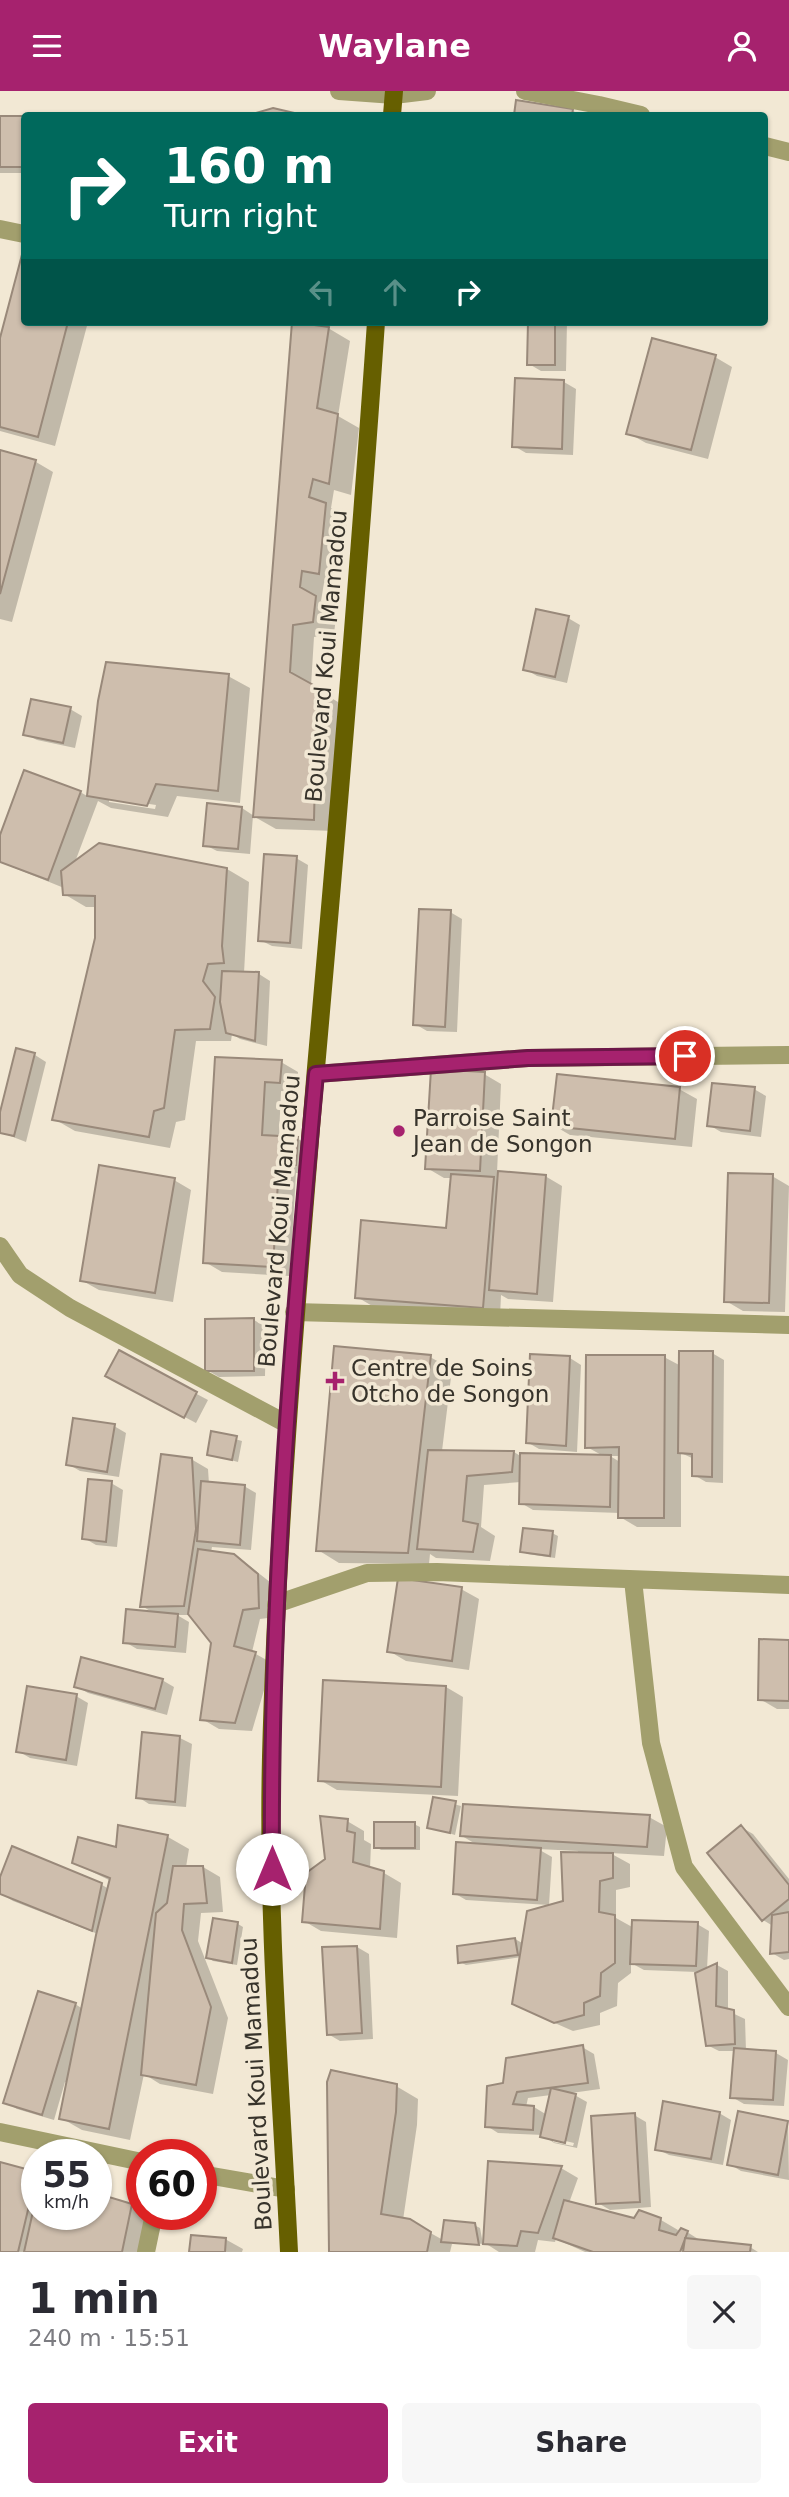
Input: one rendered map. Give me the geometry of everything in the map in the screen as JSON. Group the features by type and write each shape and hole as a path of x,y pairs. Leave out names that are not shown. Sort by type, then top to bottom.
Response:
{"main road":[{"path":"392,112 394,93"},
{"name":"Boulevard Koui Mamadou","path":"289,2252 273,1975 271,1763 276,1604 295,1312 363,517 376,326"}],"street":[{"path":"339,91 427,91"},
{"path":"525,91 628,112"},
{"path":"768,147 789,152"},
{"path":"0,229 21,233"},
{"path":"316,1074 528,1058 789,1055"},
{"path":"0,1246 20,1275 70,1308 287,1424"},
{"path":"295,1312 789,1325"},
{"path":"276,1604 367,1573 437,1572 789,1585"},
{"path":"633,1580 651,1743 684,1867 789,2007"},
{"path":"0,2132 126,2159"},
{"path":"217,2177 286,2189"},
{"path":"146,2252 151,2230"}],"building":[{"path":"516,100 573,109 572,112 514,112"},
{"path":"273,108 290,112 259,112"},
{"path":"0,116 21,116 21,167 0,167"},
{"path":"21,258 21,326 67,326 38,437 0,427 0,338"},
{"path":"292,326 329,327 317,408 338,414 329,484 313,479 309,497 326,503 319,574 302,571 300,587 316,596 313,622 293,625 290,672 317,687 314,820 253,817"},
{"path":"528,326 555,326 555,365 527,365"},
{"path":"652,338 716,355 691,450 626,434"},
{"path":"515,378 564,380 562,449 512,447"},
{"path":"0,450 36,460 0,594"},
{"path":"536,609 569,616 555,677 523,670"},
{"path":"106,662 229,674 218,791 156,784 147,806 87,796 98,701"},
{"path":"31,699 71,707 63,743 23,735"},
{"path":"24,770 81,791 48,880 0,862 0,835"},
{"path":"207,803 242,807 238,849 203,846"},
{"path":"99,843 227,868 222,946 224,963 208,964 203,981 215,997 210,1029 175,1030 164,1108 154,1111 149,1137 52,1120 95,938 95,896 63,895 61,871"},
{"path":"264,854 297,856 290,943 258,941"},
{"path":"419,909 451,910 445,1027 413,1025"},
{"path":"222,971 259,972 255,1041 226,1033 220,1002"},
{"path":"16,1048 35,1053 14,1136 0,1133 0,1112"},
{"path":"215,1057 282,1060 280,1083 265,1082 262,1135 298,1137 296,1165 279,1164 273,1267 203,1263"},
{"path":"431,1069 485,1072 480,1171 425,1169"},
{"path":"557,1074 680,1087 675,1139 551,1126"},
{"path":"712,1083 755,1087 750,1131 707,1126"},
{"path":"99,1165 175,1178 155,1293 80,1281"},
{"path":"498,1171 546,1175 537,1294 489,1290"},
{"path":"728,1173 773,1174 769,1303 724,1302"},
{"path":"451,1174 494,1177 483,1308 355,1298 361,1220 446,1228"},
{"path":"254,1318 254,1371 205,1371 205,1319"},
{"path":"334,1346 431,1355 408,1553 316,1551"},
{"path":"119,1350 197,1392 184,1418 105,1376"},
{"path":"679,1351 713,1351 712,1477 692,1476 692,1454 678,1453"},
{"path":"530,1354 570,1356 566,1446 526,1443"},
{"path":"586,1355 665,1355 664,1518 618,1518 619,1447 585,1448"},
{"path":"73,1418 115,1424 107,1472 66,1465"},
{"path":"211,1431 237,1436 232,1460 207,1455"},
{"path":"428,1450 514,1451 512,1472 467,1476 463,1521 478,1524 473,1552 417,1549"},
{"path":"520,1453 611,1455 610,1507 519,1504"},
{"path":"161,1454 192,1458 196,1529 184,1606 140,1607"},
{"path":"88,1479 112,1481 106,1542 82,1539"},
{"path":"201,1481 245,1485 240,1545 197,1541"},
{"path":"523,1528 553,1531 550,1556 520,1552"},
{"path":"198,1549 234,1554 258,1574 259,1608 243,1610 234,1646 256,1652 235,1723 200,1720 211,1643 188,1614"},
{"path":"398,1578 462,1587 452,1661 387,1652"},
{"path":"126,1609 178,1614 175,1647 123,1643"},
{"path":"759,1639 789,1640 789,1701 758,1700"},
{"path":"81,1657 163,1679 155,1709 74,1687"},
{"path":"323,1680 446,1686 441,1787 318,1781"},
{"path":"27,1686 77,1694 66,1760 16,1752"},
{"path":"142,1732 180,1736 175,1802 136,1798"},
{"path":"433,1797 456,1801 450,1833 427,1828"},
{"path":"463,1804 650,1815 647,1847 460,1836"},
{"path":"320,1816 348,1819 347,1831 355,1833 353,1862 384,1871 380,1929 302,1922 306,1873 325,1859"},
{"path":"374,1822 415,1822 415,1848 374,1848"},
{"path":"118,1825 168,1835 109,2129 59,2119 110,1878 72,1863 78,1837 116,1847"},
{"path":"741,1825 789,1885 789,1899 762,1921 707,1853"},
{"path":"456,1842 541,1848 537,1900 453,1894"},
{"path":"12,1846 102,1883 92,1931 0,1894 0,1877"},
{"path":"561,1852 613,1853 613,1878 600,1881 599,1912 615,1915 615,1963 601,1973 600,1996 584,2003 584,2015 554,2023 512,2004 527,1911 563,1901"},
{"path":"173,1866 203,1866 207,1903 184,1904 182,1930 211,2007 196,2085 141,2075 156,1913 167,1903"},
{"path":"789,1912 789,1952 770,1954 772,1915"},
{"path":"213,1918 238,1922 232,1963 206,1958"},
{"path":"632,1920 698,1922 696,1966 630,1964"},
{"path":"515,1938 518,1955 458,1963 457,1946"},
{"path":"357,1946 362,2033 327,2035 322,1947"},
{"path":"717,1963 716,2006 734,2010 735,2044 706,2046 695,1973"},
{"path":"38,1991 76,2003 42,2115 3,2103"},
{"path":"583,2045 588,2083 517,2092 513,2104 534,2106 533,2130 485,2127 487,2086 503,2083 506,2058"},
{"path":"734,2048 776,2051 773,2100 730,2098"},
{"path":"331,2070 397,2084 396,2112 381,2214 410,2219 431,2232 427,2252 329,2252 327,2082"},
{"path":"551,2088 576,2094 565,2143 540,2137"},
{"path":"663,2101 720,2112 711,2159 655,2150"},
{"path":"738,2111 788,2121 778,2175 727,2165"},
{"path":"635,2113 640,2202 596,2204 591,2116"},
{"path":"488,2161 562,2166 538,2233 521,2231 517,2246 483,2244"},
{"path":"0,2162 21,2168 21,2230 23,2230 18,2252 0,2252"},
{"path":"112,2198 126,2202 127,2230 122,2252 24,2252 29,2230 112,2230"},
{"path":"564,2200 634,2218 639,2210 661,2218 659,2230 676,2235 681,2228 688,2231 680,2252 593,2252 553,2238"},
{"path":"444,2220 475,2223 479,2245 441,2242"},
{"path":"191,2235 226,2238 225,2252 189,2252"},
{"path":"685,2238 751,2245 750,2252 683,2252"}],"place":[{"name":"Parroise Saint Jean de Songon","path":"399,1131"},
{"name":"Centre de Soins Otcho de Songon","path":"335,1381"}],"route":[{"path":"272,1869 271,1763 276,1604 295,1312 316,1074 528,1058 685,1056"}]}
